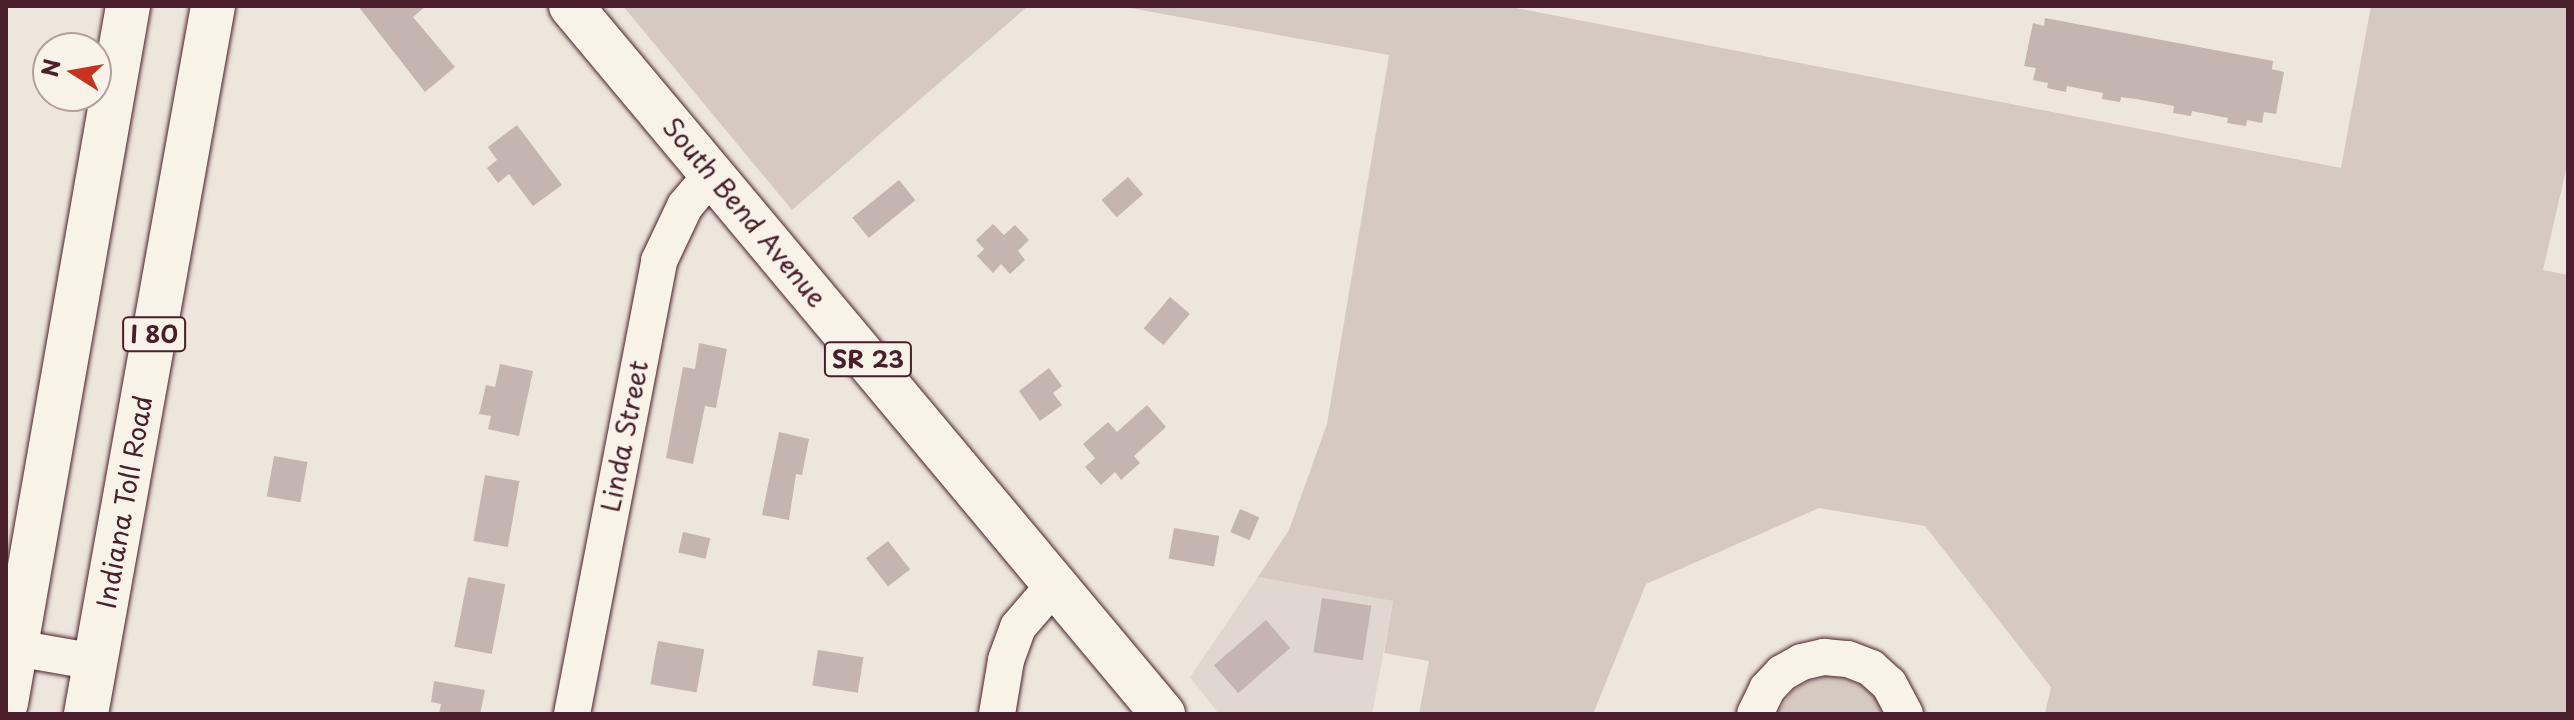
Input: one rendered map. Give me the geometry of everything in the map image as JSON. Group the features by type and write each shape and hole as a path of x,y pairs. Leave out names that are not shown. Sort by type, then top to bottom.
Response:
{"main road":[{"path":"6,703 128,6"},
{"name":"Indiana Toll Road","path":"86,714 213,6"},
{"name":"South Bend Avenue","path":"571,6 1163,714"}],"street":[{"name":"Linda Street","path":"572,714 659,261 687,203 713,173"},
{"path":"997,714 1006,660 1018,627 1055,584"},
{"path":"16,648 96,662"},
{"path":"1755,714 1767,689 1782,673 1802,662 1824,657 1848,659 1871,668 1889,684 1905,714"}],"shaded area":[{"path":"623,6 1028,6 792,210"},
{"path":"1119,6 1506,6 2341,168 2371,6 2568,6 2568,161 2543,270 2568,275 2568,714 2045,714 2051,687 1925,526 1819,508 1646,584 1593,714 1419,714 1429,661 1384,653 1393,601 1258,577 1289,530 1327,424 1389,55"},
{"path":"1258,577 1393,601 1372,714 1219,714 1190,677"},
{"path":"1826,676 1844,678 1861,685 1876,697 1886,714 1777,714 1792,691 1808,681"}],"building":[{"path":"358,6 426,6 413,17 455,67 425,92"},
{"path":"2045,18 2273,61 2272,69 2284,72 2276,114 2264,112 2262,123 2247,120 2246,126 2227,123 2228,118 2192,111 2191,116 2173,113 2174,106 2121,97 2120,102 2102,99 2103,93 2067,86 2066,92 2047,88 2048,83 2033,80 2036,68 2024,66 2033,23 2044,26"},
{"path":"517,125 562,185 533,206 509,174 498,183 487,168 497,160 488,147"},
{"path":"1128,177 1143,194 1117,217 1102,200"},
{"path":"899,180 915,200 869,238 852,218"},
{"path":"993,224 1004,235 1015,225 1029,240 1018,251 1025,260 1010,274 1001,264 993,273 977,256 984,249 976,240"},
{"path":"1170,297 1190,314 1164,345 1144,328"},
{"path":"699,343 727,349 716,408 705,406 693,464 666,458 683,367 695,369"},
{"path":"500,364 533,371 519,436 488,429 491,416 479,414 486,385 495,387"},
{"path":"1049,368 1062,386 1053,393 1062,405 1040,421 1019,391"},
{"path":"1147,405 1166,427 1134,456 1140,463 1121,480 1115,472 1101,485 1085,467 1095,458 1083,444 1108,422 1117,432"},
{"path":"779,432 809,439 802,475 796,474 789,520 762,515"},
{"path":"274,456 307,462 300,502 267,496"},
{"path":"485,475 519,481 508,547 473,541"},
{"path":"1240,509 1259,517 1250,540 1230,532"},
{"path":"1174,528 1219,536 1214,567 1169,559"},
{"path":"683,532 710,538 706,559 678,552"},
{"path":"888,541 910,569 888,587 866,558"},
{"path":"468,577 505,584 492,654 454,647"},
{"path":"1322,598 1371,606 1363,660 1313,652"},
{"path":"1266,620 1290,648 1238,693 1214,665"},
{"path":"658,641 704,649 697,692 650,684"},
{"path":"818,650 863,657 858,693 812,686"},
{"path":"434,681 485,690 480,714 439,714 441,704 431,702"}]}
